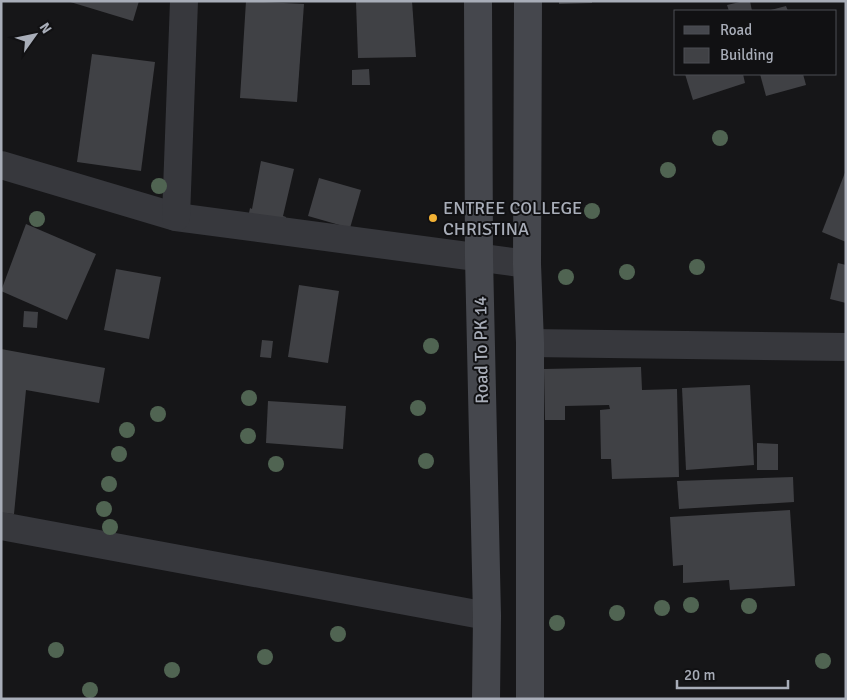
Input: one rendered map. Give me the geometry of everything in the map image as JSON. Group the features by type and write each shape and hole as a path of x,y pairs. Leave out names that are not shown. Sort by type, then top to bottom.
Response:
{"main road":[{"name":"Road To PK 14","path":"478,1 479,258 487,616 486,699"},
{"path":"528,1 527,264 530,343 530,699"}],"street":[{"path":"176,217 184,1"},
{"path":"1,165 176,217 527,264"},
{"path":"530,343 846,347"},
{"path":"1,526 487,616"}],"building":[{"path":"67,1 139,1 133,21"},
{"path":"246,1 304,4 297,102 240,98"},
{"path":"412,1 416,57 358,58 356,2"},
{"path":"559,1 592,1 592,3 559,4"},
{"path":"750,1 752,10 729,10 727,5"},
{"path":"786,6 788,10 771,10"},
{"path":"92,54 155,62 141,171 77,162"},
{"path":"369,69 370,85 352,85 352,70"},
{"path":"685,75 743,75 745,83 693,100"},
{"path":"760,75 803,75 806,85 766,96"},
{"path":"261,161 294,169 283,216 286,217 285,221 249,213 250,208 252,209"},
{"path":"846,170 846,242 822,232"},
{"path":"319,178 361,190 350,228 308,216"},
{"path":"26,224 96,254 67,320 1,291"},
{"path":"838,263 846,265 846,303 830,299"},
{"path":"116,269 161,277 149,339 104,330"},
{"path":"299,285 339,291 328,363 288,357"},
{"path":"24,311 38,312 37,328 23,327"},
{"path":"262,340 273,341 271,358 260,357"},
{"path":"1,349 105,368 99,403 26,390 14,514 1,513"},
{"path":"641,367 642,390 677,389 679,477 612,479 611,459 601,459 600,410 610,409 609,405 565,406 565,420 545,420 544,369"},
{"path":"750,385 754,465 686,470 682,388"},
{"path":"268,401 346,406 343,449 266,443"},
{"path":"757,443 778,444 778,470 757,470"},
{"path":"793,477 794,502 679,509 677,481"},
{"path":"790,510 795,586 730,590 729,580 683,583 683,565 673,566 670,517"}],"place":[{"name":"ENTREE COLLEGE CHRISTINA","path":"433,218"}]}
